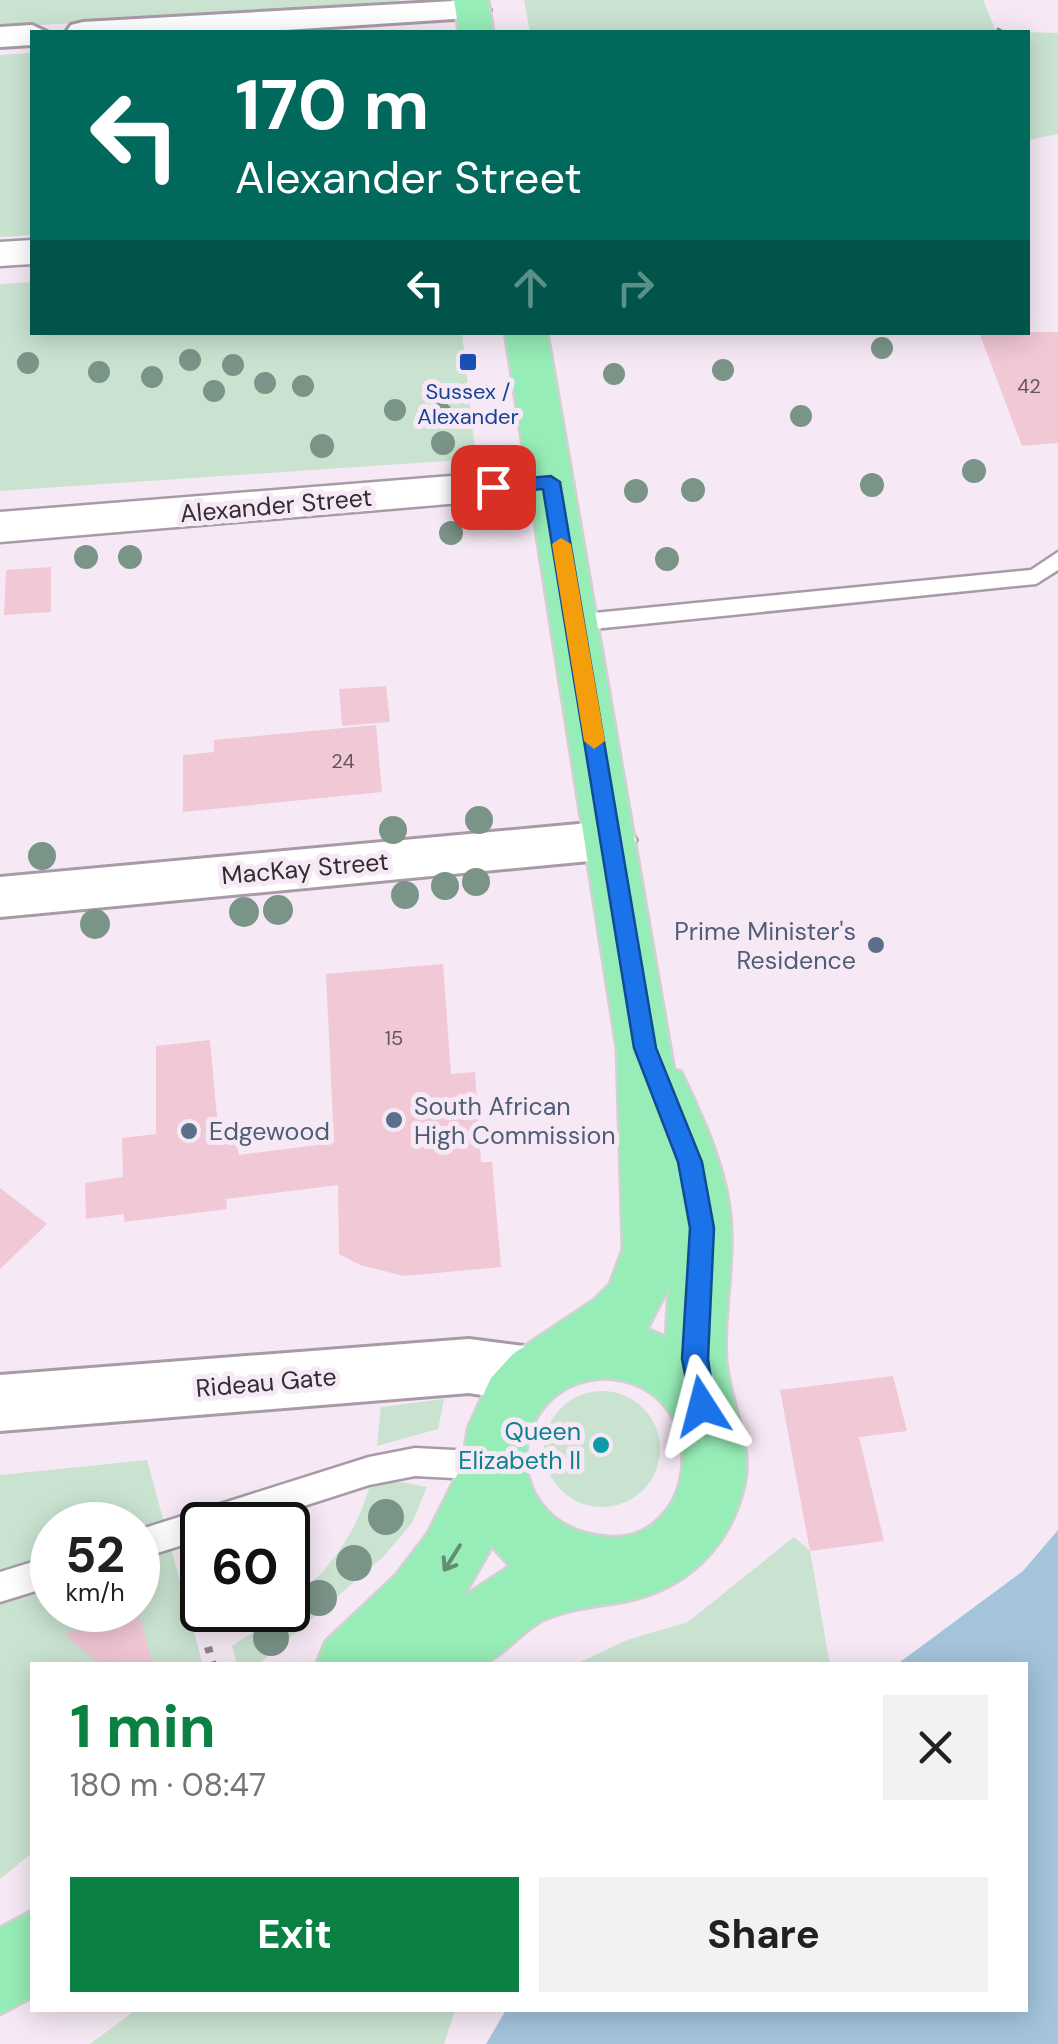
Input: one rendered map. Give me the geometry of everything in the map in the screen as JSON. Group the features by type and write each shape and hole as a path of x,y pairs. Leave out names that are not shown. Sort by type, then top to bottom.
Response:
{"main road":[{"path":"353,1662 424,1596 468,1533 492,1468 495,1432 508,1400 548,1366 616,1320 633,1301 653,1249 645,1048 526,335"},
{"path":"428,1662 524,1593 603,1568 643,1563 678,1544 704,1514 717,1479 716,1440 702,1406 695,1359 702,1228 690,1162 645,1048"},
{"path":"548,1366 596,1351 627,1353 657,1364 682,1382 702,1406"},
{"path":"492,1468 500,1500 516,1526 540,1548 570,1562 603,1568"},
{"path":"0,1977 30,1950"},
{"path":"0,1994 30,1972"}],"street":[{"path":"126,30 473,14"},
{"path":"0,37 30,36"},
{"path":"0,254 30,252"},
{"name":"Alexander Street","path":"0,526 551,482"},
{"name":"MacKay Street","path":"0,896 610,840"},
{"name":"Rideau Gate","path":"0,1404 469,1366 548,1366"}],"lane":[{"path":"574,623 1036,577 1058,559"},
{"path":"160,1539 369,1471 415,1462 492,1468"},
{"path":"0,1587 30,1578"}],"path":[{"path":"208,1647 212,1662"}],"green space":[{"path":"0,0 401,0 382,7 0,27"},
{"path":"524,0 983,0 996,30 530,30"},
{"path":"1030,32 1058,33 1058,134 1030,140"},
{"path":"30,53 30,235 0,237 0,55"},
{"path":"30,282 30,335 462,335 476,459 0,491 0,284"},
{"path":"602,1391 624,1396 643,1408 655,1427 660,1449 655,1471 643,1490 624,1502 602,1507 580,1502 561,1490 549,1471 544,1449 549,1427 561,1408 580,1396"},
{"path":"444,1399 438,1429 377,1446 381,1407"},
{"path":"147,1460 158,1502 30,1502 30,1632 160,1632 160,1508 180,1581 180,1632 194,1632 202,1662 30,1662 30,1855 0,1879 0,1475"},
{"path":"395,1481 427,1487 412,1523 384,1556 310,1620 310,1585 347,1538 369,1488"},
{"path":"794,1537 810,1551 829,1662 580,1662 627,1640 688,1622"},
{"path":"254,1632 296,1632 261,1662 236,1662 232,1646"},
{"path":"133,2012 454,2012 444,2044 90,2044"}],"water":[{"path":"1058,1530 1058,2044 486,2044 505,2012 1028,2012 1028,1662 900,1662 1023,1571"}],"building":[{"path":"1058,332 1058,443 1022,446 980,335"},
{"path":"51,567 51,612 4,615 6,570"},
{"path":"386,686 390,722 342,726 339,689"},
{"path":"376,725 382,792 183,812 183,755 214,752 214,740"},
{"name":"South African High Commission","path":"443,964 451,1074 475,1072 481,1162 492,1162 501,1267 404,1276 360,1265 339,1254 338,1185 226,1199 227,1209 124,1222 124,1214 86,1219 85,1183 123,1177 122,1138 156,1134 156,1046 210,1040 218,1128 222,1127 223,1135 234,1134 239,1155 334,1143 326,974"},
{"path":"0,1188 47,1224 0,1269"},
{"path":"893,1376 907,1431 859,1437 884,1541 810,1551 780,1390"},
{"path":"144,1632 152,1662 97,1662 64,1634"}],"slow traffic":[{"path":"561,544 594,741"}],"place":[{"name":"Sussex / Alexander","path":"468,362"},
{"name":"Prime Minister's Residence","path":"876,945"},
{"name":"South African High Commission","path":"394,1120"},
{"name":"Edgewood","path":"189,1131"},
{"name":"Queen Elizabeth II","path":"601,1445"}],"route":[{"path":"493,487 551,482 645,1048 690,1162 702,1228 695,1359 702,1406"}]}
